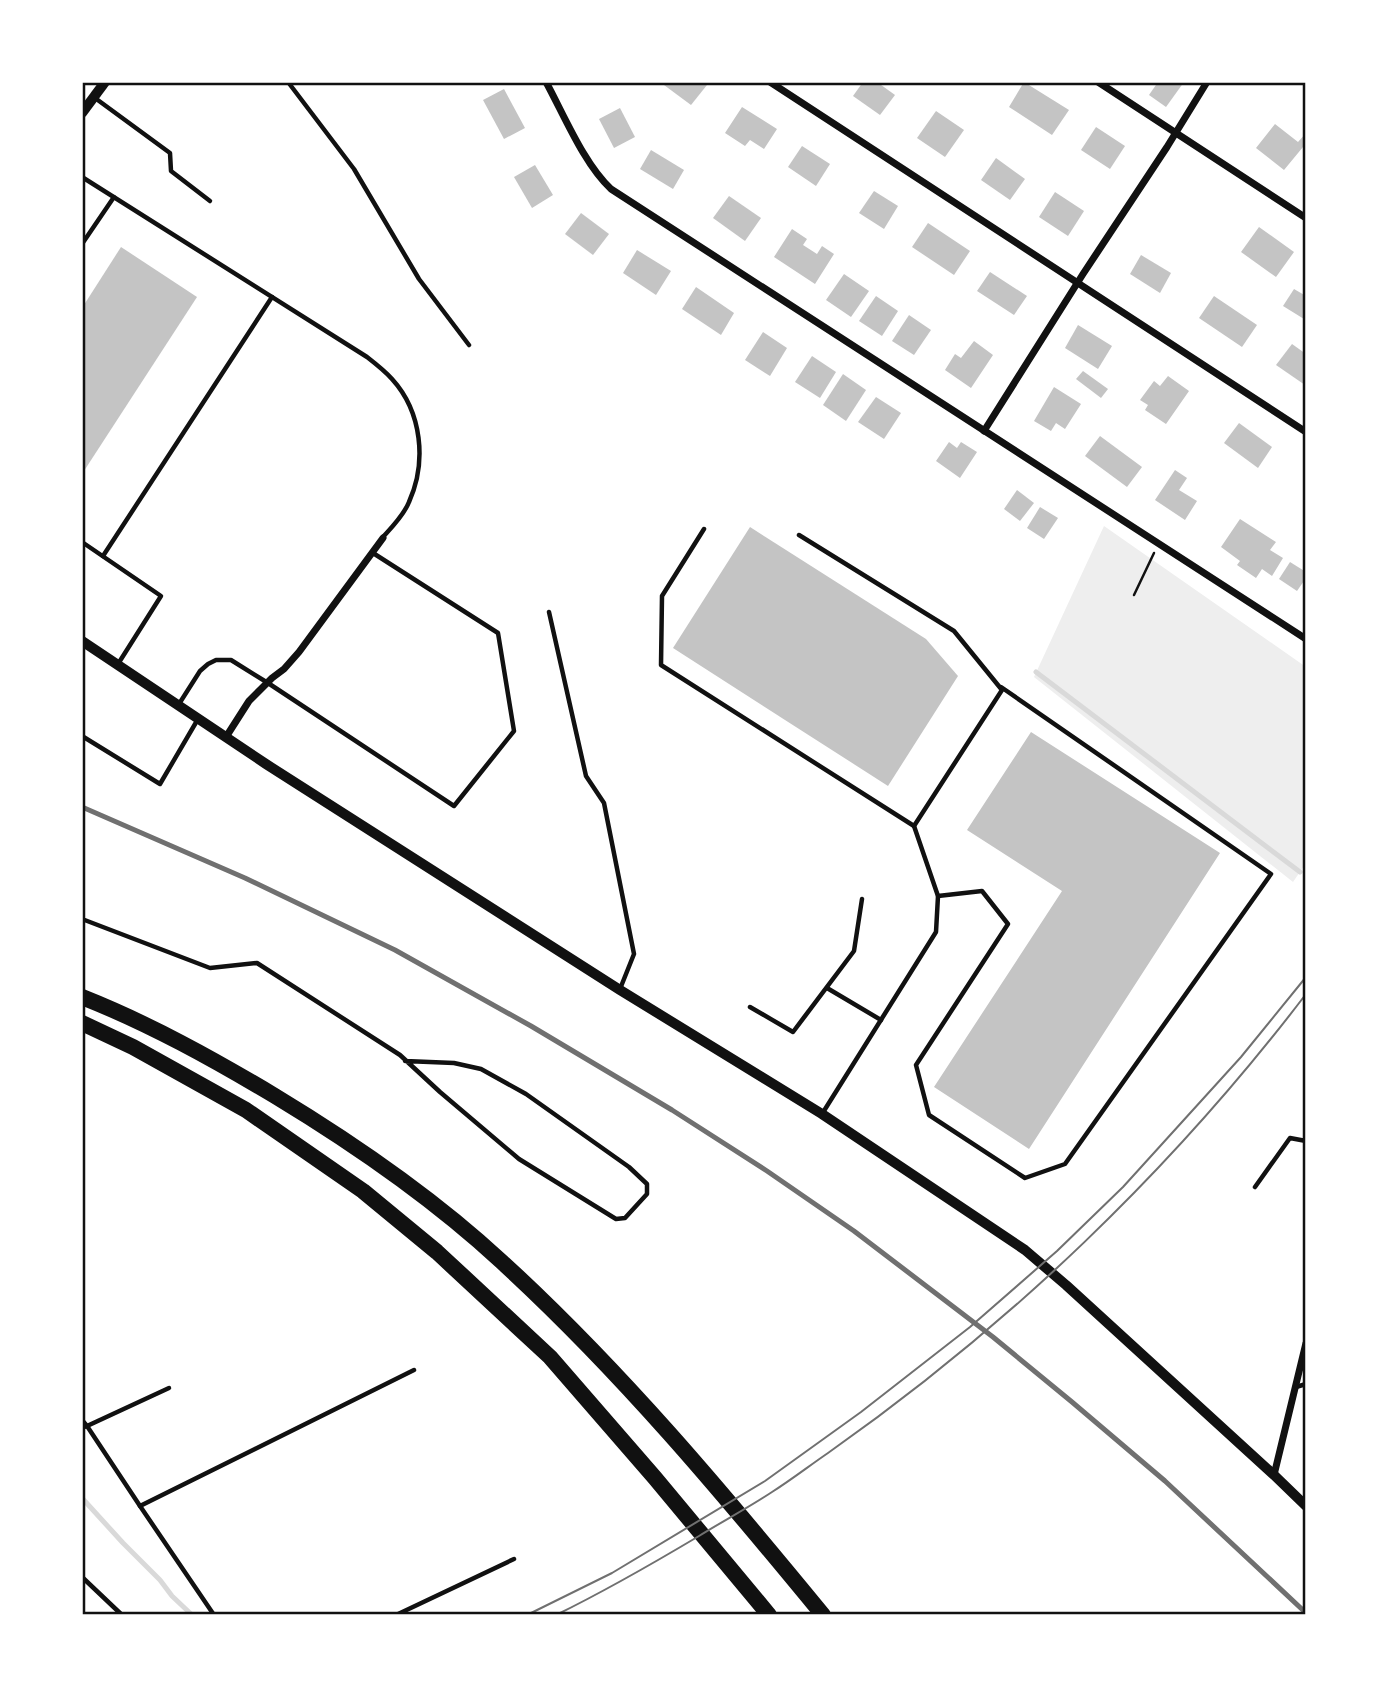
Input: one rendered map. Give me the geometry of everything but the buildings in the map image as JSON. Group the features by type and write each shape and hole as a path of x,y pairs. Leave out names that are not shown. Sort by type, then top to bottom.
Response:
{"highway":[{"path":"82,997 168,1036 238,1074 380,1163 451,1218 562,1318 623,1380 819,1610"},
{"path":"82,1023 133,1047 246,1110 363,1191 437,1252 550,1357 769,1615"}],"street":[{"path":"82,113 105,82"},
{"path":"546,82 589,163 611,189 1306,639"},
{"path":"770,82 1306,432"},
{"path":"1098,82 1306,218"},
{"path":"984,431 1207,82"},
{"path":"226,737 249,701 299,652 383,538"},
{"path":"82,641 277,772 620,990 822,1114 1025,1250 1306,1506"},
{"path":"1274,1475 1306,1343"}],"lane":[{"path":"288,82 354,169 419,279 468,345"},
{"path":"94,98 170,153 171,171 210,201"},
{"path":"82,177 368,357 393,379 411,407 420,439 419,473 409,504 383,538"},
{"path":"82,244 114,197"},
{"path":"103,556 272,297"},
{"path":"704,530 662,596 661,665 914,826 938,896 936,932 822,1114"},
{"path":"799,535 954,631 1000,687 1271,874 1065,1164 1025,1178 929,1115 916,1065 1007,924 982,891 938,896"},
{"path":"82,542 161,596 118,665"},
{"path":"178,705 200,671 208,664 216,660 231,660 454,806 514,731 498,633 372,553"},
{"path":"549,612 586,776 604,803 634,954 620,990"},
{"path":"914,826 1002,690 1000,687"},
{"path":"82,736 160,784 198,719"},
{"path":"750,1007 793,1032 854,951 862,899"},
{"path":"82,919 209,968 257,963 400,1055 405,1061 440,1093 519,1159 616,1219 625,1218 647,1194 647,1184 629,1167 526,1094 493,1075 481,1069 454,1063 405,1061"},
{"path":"827,988 881,1020"},
{"path":"1255,1187 1290,1138 1306,1141"},
{"path":"139,1506 414,1370"},
{"path":"1296,1387 1306,1384"},
{"path":"85,1427 169,1388"},
{"path":"82,1420 214,1615"},
{"path":"396,1615 514,1559"},
{"path":"82,1577 122,1615"}],"path":[{"path":"1135,595 1158,544"}],"shaded area":[{"path":"1104,526 1306,667 1306,863 1293,882 1034,677"}],"waterway":[{"path":"1036,672 1300,872"},
{"path":"82,1498 192,1615"}],"tram line":[{"path":"527,1615 612,1573 765,1481 861,1412 970,1327 1057,1251 1123,1187 1241,1057 1306,977"},
{"path":"556,1615 646,1567 779,1487 895,1404 960,1352 1085,1242 1144,1183 1200,1122 1306,994"}],"railway":[{"path":"82,807 245,878 395,950 531,1026 672,1110 767,1171 854,1231 993,1337 1165,1481 1306,1613"}]}
